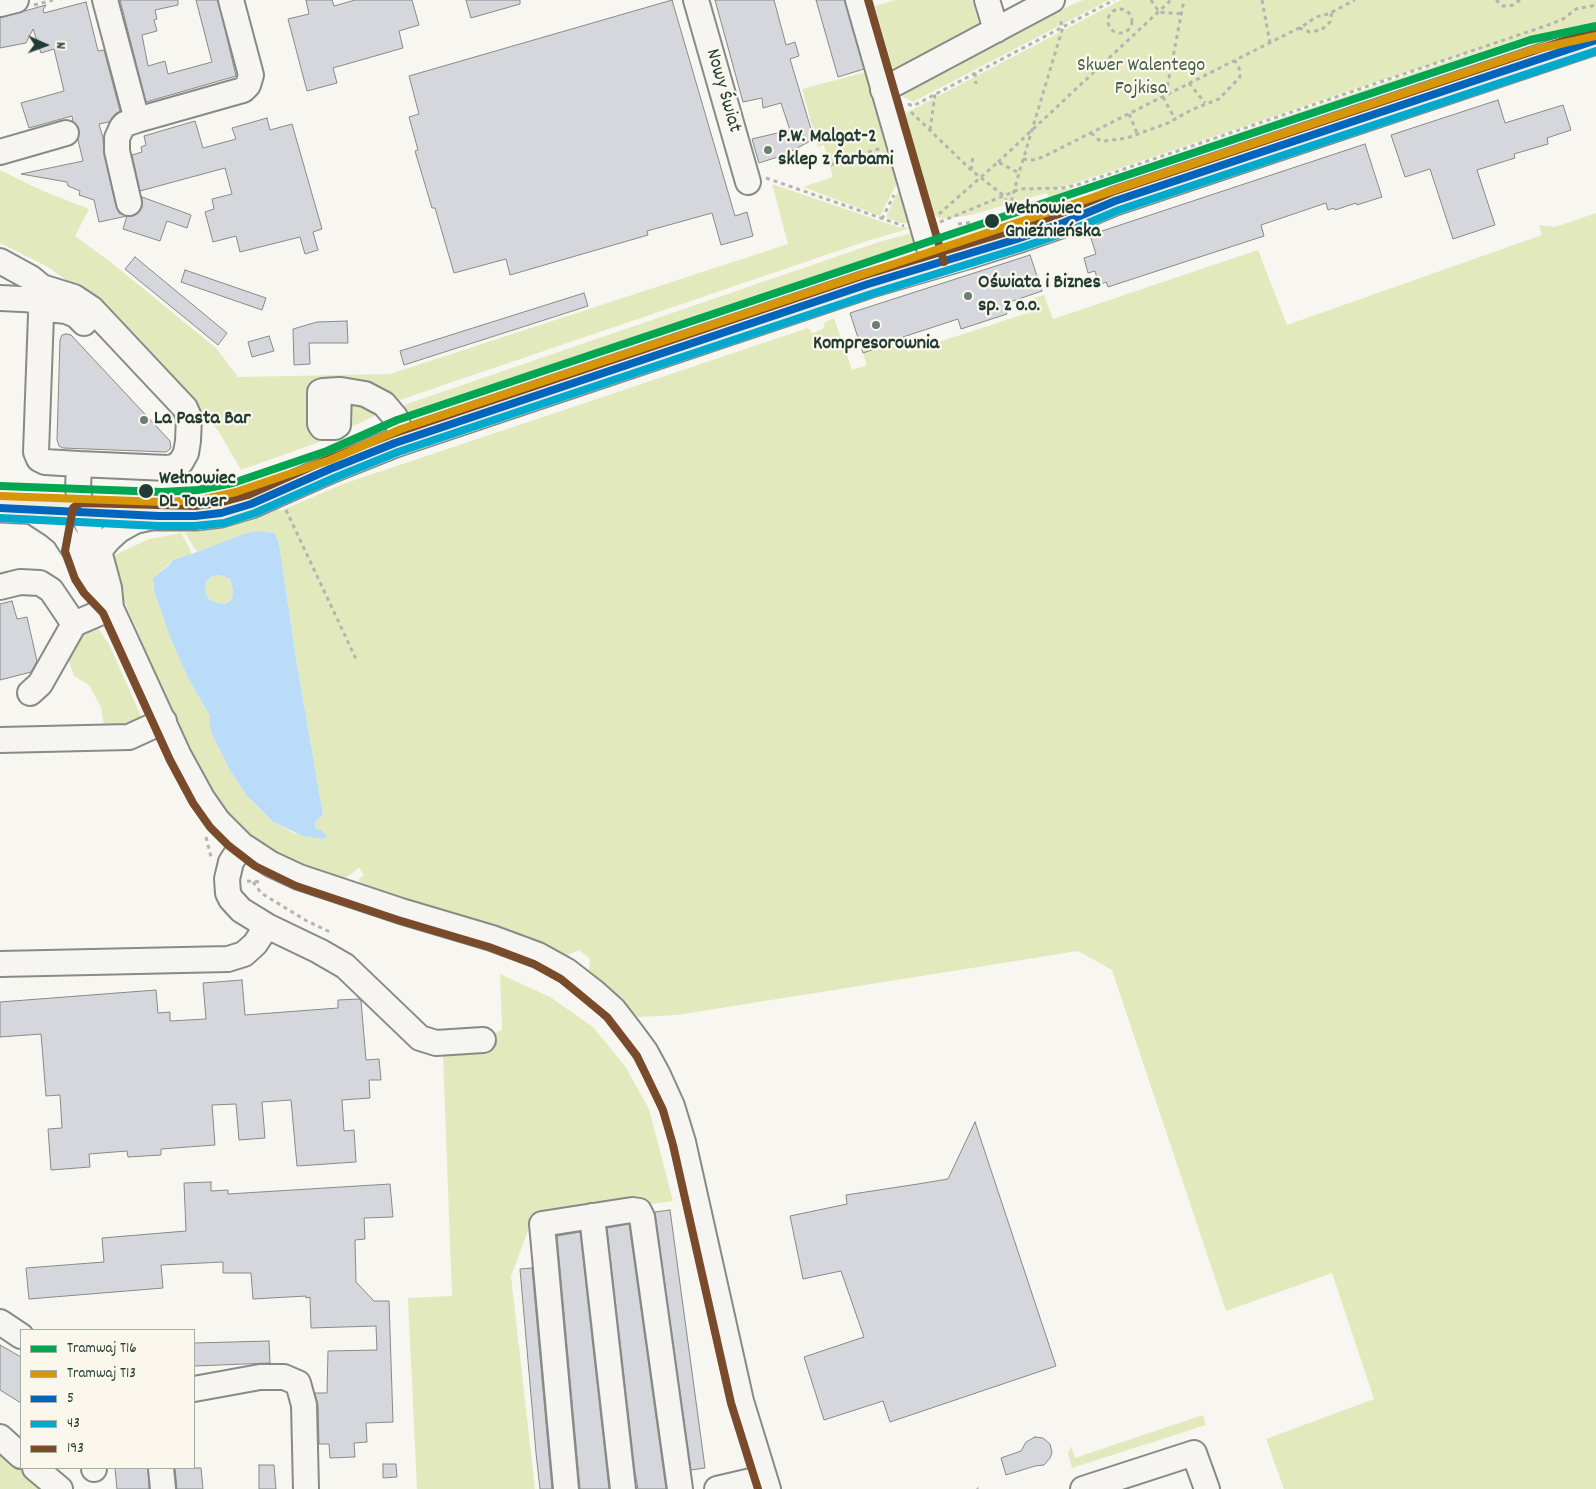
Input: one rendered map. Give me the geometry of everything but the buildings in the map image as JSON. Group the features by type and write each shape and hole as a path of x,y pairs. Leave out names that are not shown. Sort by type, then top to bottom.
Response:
{"main road":[{"path":"0,508 158,516 195,516 221,513 251,504 330,469 404,440 868,284 934,265 1063,223 1114,201 1596,40"}],"street":[{"path":"0,4 16,0"},
{"path":"105,0 137,120"},
{"path":"129,203 117,151 117,138 125,124 246,88 251,75 231,0"},
{"name":"Nowy Świat","path":"696,0 748,182"},
{"path":"858,0 934,265"},
{"path":"987,0 996,30"},
{"path":"883,90 1052,0"},
{"path":"0,152 66,133"},
{"path":"0,261 31,278 41,298 36,452 39,458 45,462 167,468 174,467 181,462 186,453 188,441 189,417 185,408 92,309 74,297 41,298 0,298"},
{"path":"41,298 66,312 76,315 84,324"},
{"path":"339,390 365,394 384,404 394,414 404,440"},
{"path":"79,464 78,489 82,513 93,542 99,551 109,588 111,608"},
{"path":"30,510 64,534 75,551 84,574 111,608 179,756 202,798 218,821 242,845 271,864 299,877 400,911 492,938 538,955 567,971 614,1010 645,1051 658,1075 674,1115 685,1151 741,1401 766,1484 717,1489"},
{"path":"75,551 82,513"},
{"path":"99,551 119,530 135,521 158,516"},
{"path":"0,587 20,582 40,583 51,590 74,624"},
{"path":"30,693 40,684 74,624 111,608"},
{"path":"0,740 129,737 164,721"},
{"path":"242,845 231,862 228,872 228,893 241,910 267,926 345,966 420,1038 436,1043 482,1040"},
{"path":"0,964 228,959 244,954 255,944 267,926"},
{"path":"566,1489 542,1224 632,1210 639,1210 642,1218 680,1489"},
{"path":"592,1216 623,1489"},
{"path":"0,1322 20,1335"},
{"path":"195,1389 260,1377 284,1377 298,1383 304,1405 306,1489"},
{"path":"0,1437 20,1455"},
{"path":"1083,1489 1194,1453 1207,1489"},
{"path":"36,1469 60,1489"},
{"path":"161,1469 163,1489"}],"path":[{"path":"1063,27 1010,208 1003,195 971,170 910,111 913,106 935,94 1114,0"},
{"path":"1151,0 1159,12"},
{"path":"922,223 939,214 998,162 1171,0"},
{"path":"1168,94 1167,88 1184,0"},
{"path":"1262,0 1270,43"},
{"path":"1023,159 1033,160 1043,157 1235,61 1299,28 1316,17 1332,12 1355,0"},
{"path":"1496,0 1499,4 1508,6 1514,5 1520,0"},
{"path":"1109,2 1114,10"},
{"path":"748,182 765,178 901,225 942,222 1014,191 1062,188 1077,185 1551,24 1563,19 1576,9 1596,5"},
{"path":"1121,9 1132,18 1131,26 1125,31 1118,32 1111,28 1108,21 1114,10 1121,9"},
{"path":"1159,12 1182,14"},
{"path":"1299,28 1310,32 1321,30 1330,22 1332,12"},
{"path":"1090,133 1098,140 1107,141 1127,138 1168,123 1205,103 1222,97 1240,77 1239,68 1235,61"},
{"path":"975,73 976,84"},
{"path":"1189,83 1205,103"},
{"path":"930,131 935,94"},
{"path":"1163,97 1175,119"},
{"path":"905,103 913,106"},
{"path":"1129,114 1137,133"},
{"path":"830,165 890,145"},
{"path":"971,170 973,156"},
{"path":"998,162 1019,173"},
{"path":"882,219 897,190"},
{"path":"958,224 974,222"},
{"path":"285,508 357,661"},
{"path":"242,881 270,884"},
{"path":"253,881 261,893 307,921 328,931 319,951"}],"green space":[{"path":"895,0 972,0 982,34 896,80 875,6"},
{"path":"1083,0 1109,0 913,102 900,95 1056,12"},
{"name":"Skwer Walentego Fojkisa","path":"1121,0 1596,0 1596,22 1522,38 1049,198 1047,193 971,215 943,219 938,218 934,214 904,114","holes":["1504,42 1077,188 1055,190 1373,83"]},
{"path":"866,72 897,183 880,216 803,187 833,177 824,145 818,147 802,89"},
{"path":"0,170 43,191 89,209 75,236 113,264 216,348 238,377 390,374 788,244 772,184 898,227 911,228 867,241 391,403 376,415 325,440 241,470 219,432 190,395 74,286 48,267 0,243"},
{"path":"899,189 909,223 901,223 886,217"},
{"path":"1596,213 1596,1489 1284,1489 1266,1439 1374,1399 1332,1273 1226,1311 1112,970 1078,951 677,1015 638,1017 610,988 589,971 590,959 579,950 566,956 527,938 476,920 360,885 359,879 364,875 359,868 343,880 283,856 244,830 224,808 213,792 188,748 122,596 111,557 149,539 181,533 191,554 173,560 153,578 154,591 188,678 210,716 213,737 231,772 247,796 273,822 294,833 326,839 321,830 315,828 316,821 323,815 279,544 275,533 258,531 246,533 197,552 185,533 234,525 278,507 280,511 343,484 808,328 813,333 823,329 825,322 834,318 852,370 867,365 863,353 905,339 908,352 1037,310 1034,298 1044,295 1053,319 1258,250 1287,325 1542,235 1539,225 1555,227"},
{"path":"912,233 915,244 401,415 400,407 404,405 879,242"},
{"path":"220,575 230,579 233,589 232,599 226,604 217,603 209,599 205,592 206,582 212,576"},
{"path":"96,625 110,646 145,725 105,733 101,707 89,685 74,676 66,653 75,637"},
{"path":"500,974 550,997 593,1027 625,1066 649,1109 673,1201 532,1220 511,1276 535,1489 417,1489 408,1298 452,1296 443,1055 502,1030"},
{"path":"1203,1415 1206,1425 1072,1468 1068,1453 1071,1446 1075,1458"},
{"path":"0,1445 20,1462 20,1469 28,1469 52,1489 0,1489"}],"water":[{"path":"258,531 275,533 279,544 323,815 316,821 315,828 321,830 327,836 324,839 303,836 273,822 247,796 231,772 213,737 209,723 210,716 188,678 171,639 154,591 153,578 173,560 246,533","holes":["220,575 230,579 233,589 232,599 226,604 217,603 209,599 205,592 206,582 212,576"]}],"tram line":[{"name":"T16","path":"0,486 162,492 198,490 233,483 327,451 397,420 1530,40 1596,26"},
{"name":"T13","path":"0,496 163,502 200,500 236,492 330,460 401,429 1533,50 1596,36"}],"transit line":[{"name":"193","path":"868,0 944,262"},
{"name":"193","path":"758,1489 731,1403 673,1145 663,1110 637,1056 607,1017 561,979 534,964 489,947 398,920 296,886 255,866 229,846 210,827 193,803 170,760 103,613 84,593 75,579 65,551 73,508 82,503 195,506 219,503 248,495 326,460 392,434 865,275 1014,230 1112,192 1593,31"},
{"name":"5","path":"0,508 158,516 195,516 221,513 251,504 395,443 868,284 1017,239 1063,223 1115,201 1596,40"},
{"name":"43","path":"0,518 158,526 195,526 224,523 255,513 398,452 871,294 1020,248 1067,232 1119,210 1596,51"}],"place":[{"name":"P.W. Malgat-2 sklep z farbami","path":"768,150"},
{"name":"Wełnowiec Gnieźnieńska","path":"992,221"},
{"name":"Oświata i Biznes sp. z o.o.","path":"968,296"},
{"name":"Kompresorownia","path":"876,325"},
{"name":"La Pasta Bar","path":"144,420"},
{"name":"Wełnowiec DL Tower","path":"146,491"}]}
